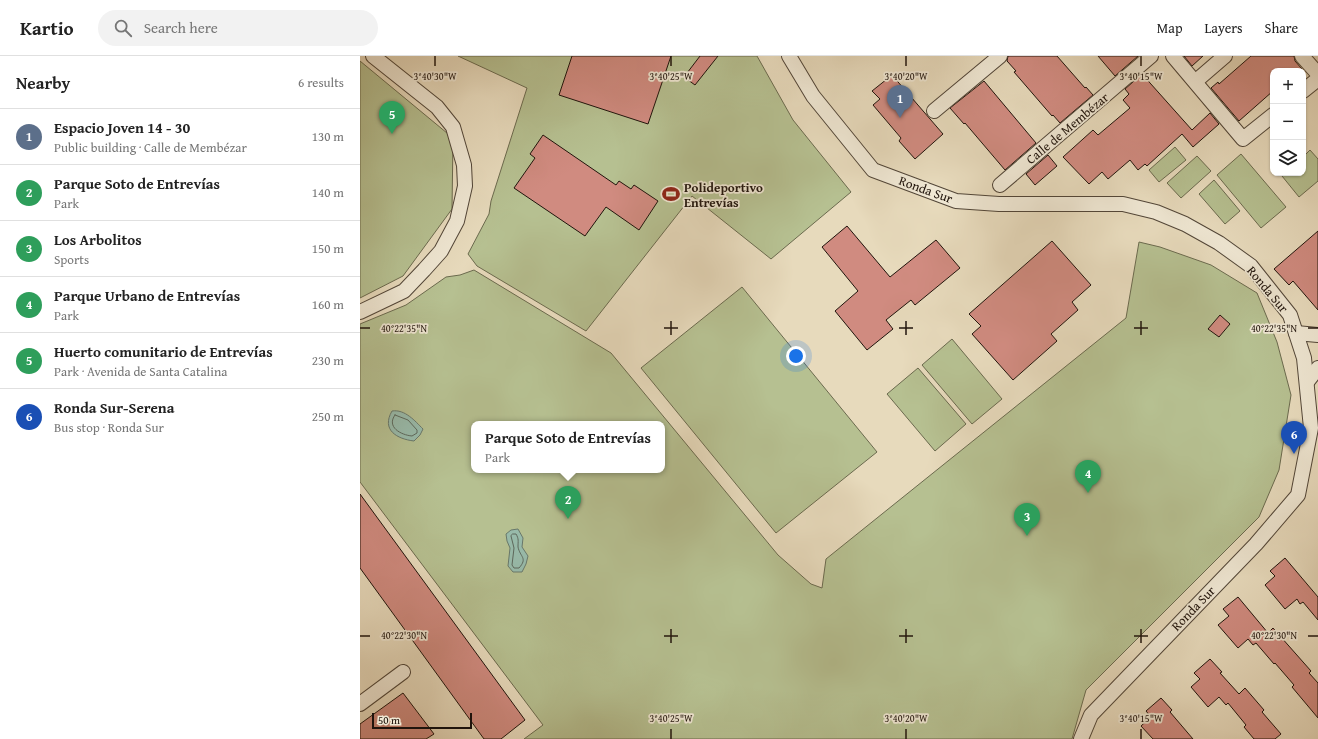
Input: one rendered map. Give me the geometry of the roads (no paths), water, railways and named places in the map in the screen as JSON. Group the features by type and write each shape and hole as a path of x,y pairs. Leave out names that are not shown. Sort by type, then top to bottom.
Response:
{"street":[{"path":"360,312 404,291 441,251 457,221 465,186 464,165 453,127 437,107 373,56"},
{"name":"Ronda Sur","path":"789,56 813,96 873,170 956,201 999,204 1123,204 1156,212 1185,224 1220,243 1251,266 1290,315 1304,358 1311,428 1298,494 1256,544 1091,715 1081,739"},
{"name":"Calle de Membézar","path":"1000,185 1151,56"},
{"path":"1173,56 1243,139 1270,117"},
{"path":"1196,82 1226,56"},
{"path":"1302,56 1318,74"},
{"path":"934,111 991,59"},
{"path":"1306,89 1318,79"},
{"path":"1296,333 1318,335"},
{"path":"1307,382 1318,368"},
{"path":"360,704 402,672"}],"water":[{"path":"392,411 405,414 413,419 423,429 414,441 397,436 392,432 388,423"},
{"path":"518,529 523,538 522,547 528,556 522,572 513,572 508,566 510,548 506,534 511,530"}],"place":[{"name":"Espacio Joven 14 - 30","path":"900,118"},
{"name":"Huerto comunitario de Entrevías","path":"392,134"},
{"name":"Polideportivo Entrevías","path":"671,194"},
{"name":"Ronda Sur-Serena","path":"1294,454"},
{"name":"Parque Urbano de Entrevías","path":"1088,493"},
{"name":"Parque Soto de Entrevías","path":"568,519"},
{"name":"Los Arbolitos","path":"1027,536"}]}
